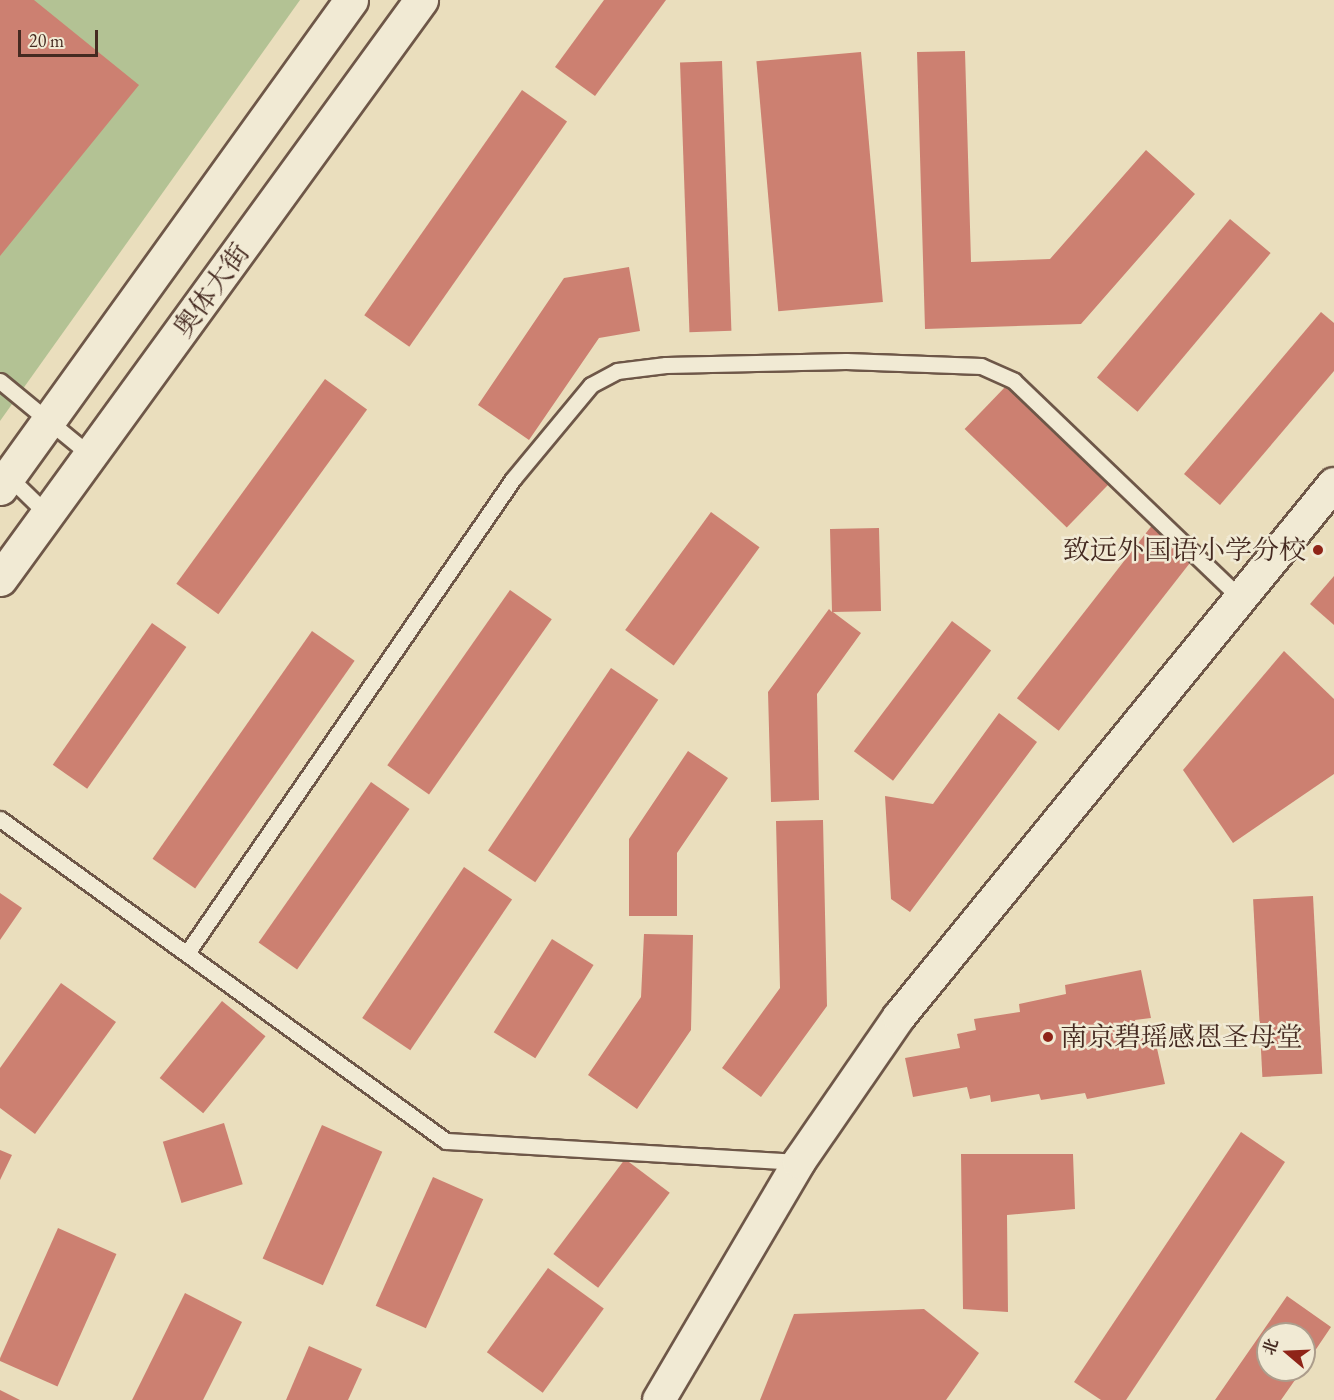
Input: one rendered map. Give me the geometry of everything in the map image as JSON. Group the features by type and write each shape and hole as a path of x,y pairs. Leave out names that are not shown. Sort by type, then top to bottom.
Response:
{"main road":[{"path":"3,478 351,0"},
{"name":"奥体大街","path":"0,579 421,0"}],"street":[{"path":"659,1400 799,1162 899,1017 1334,484"}],"lane":[{"path":"188,953 513,479 591,386 617,371 666,365 834,361 981,366 1014,381 1241,598"},
{"path":"0,381 90,455"},
{"path":"3,478 47,514"},
{"path":"0,819 447,1141 799,1162"}],"green space":[{"path":"0,0 300,0 0,421"}],"building":[{"path":"0,0 34,0 139,85 0,256"},
{"path":"604,0 666,0 595,96 555,67"},
{"path":"965,51 971,262 1050,259 1146,150 1195,194 1081,324 925,329 917,52"},
{"path":"861,52 883,302 778,311 756,61"},
{"path":"722,61 731,331 689,332 680,62"},
{"path":"522,90 567,122 409,347 364,315"},
{"path":"1230,219 1271,253 1138,412 1097,378"},
{"path":"629,267 640,331 599,338 529,440 478,405 564,278"},
{"path":"1321,312 1334,323 1334,371 1220,505 1184,474"},
{"path":"325,379 367,410 218,614 176,584"},
{"path":"1007,385 1109,484 1067,528 965,429"},
{"path":"711,512 760,547 674,665 625,630"},
{"path":"1153,524 1195,557 1059,731 1017,698"},
{"path":"879,528 881,611 833,612 861,633 817,694 819,800 771,802 768,692 829,609 832,612 830,529"},
{"path":"1334,576 1334,625 1310,604"},
{"path":"510,590 552,619 429,795 387,765"},
{"path":"952,621 991,650 893,781 854,751"},
{"path":"152,623 186,647 87,789 53,765"},
{"path":"312,631 355,661 195,889 153,859"},
{"path":"1284,651 1334,699 1334,774 1233,843 1183,770"},
{"path":"611,668 658,700 535,882 488,850"},
{"path":"999,713 1037,742 910,912 891,899 885,796 933,804"},
{"path":"688,751 728,778 677,853 677,916 629,916 629,839"},
{"path":"371,782 410,809 297,970 259,943"},
{"path":"823,820 827,1006 761,1097 722,1068 780,988 776,821"},
{"path":"464,867 512,899 410,1050 362,1018"},
{"path":"0,893 22,908 0,940"},
{"path":"1313,896 1322,1074 1262,1077 1253,899"},
{"path":"644,934 693,935 691,1030 637,1109 588,1075 641,997"},
{"path":"552,939 594,965 535,1058 494,1032"},
{"name":"南京碧瑶感恩圣母堂","path":"1141,970 1151,1018 1135,1020 1138,1039 1154,1035 1165,1084 1087,1099 1085,1093 1041,1100 1039,1094 991,1102 990,1095 970,1099 967,1087 913,1097 905,1058 960,1048 957,1034 976,1030 974,1019 1020,1012 1019,1004 1066,994 1065,985"},
{"path":"61,983 116,1022 35,1134 0,1108 0,1068"},
{"path":"222,1001 266,1036 203,1113 160,1078"},
{"path":"224,1123 243,1184 182,1203 163,1142"},
{"path":"322,1125 382,1152 323,1285 263,1258"},
{"path":"1241,1132 1285,1162 1126,1400 1101,1400 1074,1382"},
{"path":"0,1150 12,1155 0,1180"},
{"path":"961,1154 1073,1154 1075,1209 1007,1215 1008,1312 963,1309"},
{"path":"625,1159 670,1193 598,1288 553,1254"},
{"path":"433,1177 483,1199 426,1328 376,1306"},
{"path":"58,1228 116,1254 57,1386 0,1361 0,1358"},
{"path":"548,1268 604,1309 543,1393 487,1352"},
{"path":"185,1293 242,1322 203,1400 132,1400"},
{"path":"1287,1296 1331,1327 1316,1349 1316,1322 1269,1322"},
{"path":"924,1309 979,1353 946,1400 760,1400 794,1314"},
{"path":"1256,1341 1256,1382 1294,1382 1281,1400 1215,1400"},
{"path":"309,1346 362,1369 348,1400 286,1400"},
{"path":"0,1390 20,1400 0,1400"}],"place":[{"name":"致远外国语小学分校","path":"1318,550"},
{"name":"南京碧瑶感恩圣母堂","path":"1048,1037"}]}
